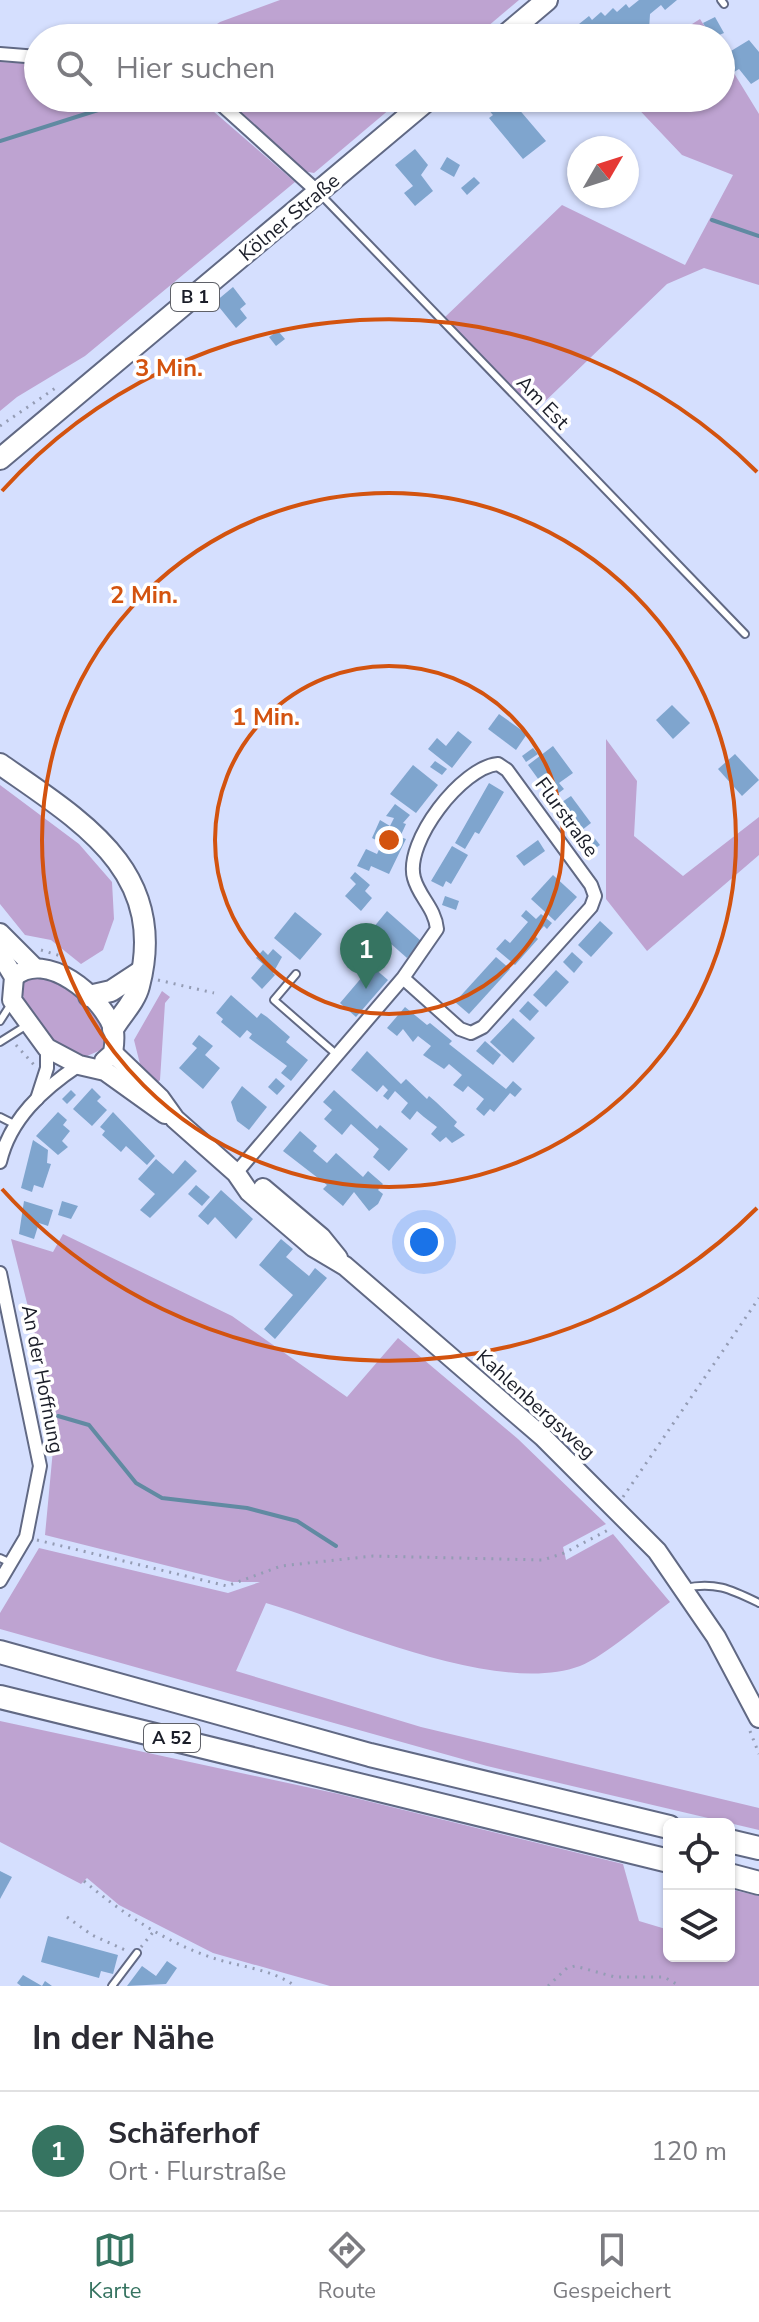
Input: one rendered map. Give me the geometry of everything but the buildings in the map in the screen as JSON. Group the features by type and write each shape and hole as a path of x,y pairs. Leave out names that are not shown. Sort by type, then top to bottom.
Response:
{"highway":[{"name":"A 52","path":"2,1654 370,1755 663,1826"},
{"name":"A 52","path":"0,1697 663,1860"},
{"path":"735,1842 759,1848"},
{"path":"735,1877 759,1883"}],"main road":[{"path":"519,24 547,0"},
{"name":"Kölner Straße","path":"0,459 413,112"},
{"path":"0,764 98,835 121,863 139,899 145,924 139,987 113,1029"},
{"path":"89,996 101,996 140,972"}],"street":[{"path":"0,54 24,56"},
{"path":"229,112 318,192"},
{"name":"Flurstraße","path":"236,1173 403,978 437,929 436,915 414,878 413,859 438,809 455,787 485,765 498,764 507,770 591,885 595,896 591,907 483,1027 471,1033 460,1029 403,978"},
{"path":"0,933 33,966 57,972 89,996 113,1029 113,1053 37,1099 14,1124 0,1162"},
{"path":"0,954 14,977 12,1000"},
{"path":"14,977 33,966"},
{"name":"Kahlenbergsweg","path":"12,1000 27,1025 47,1048 116,1077 152,1107 175,1119"},
{"path":"37,1099 47,1068 47,1048"},
{"name":"Kahlenbergsweg","path":"113,1053 160,1098 175,1119 236,1173 259,1184 321,1237 345,1266 543,1437 621,1512 685,1588 716,1637 754,1724"},
{"name":"An der Hoffnung","path":"0,1273 40,1466 26,1537 6,1561 0,1581"}],"lane":[{"name":"Am Est","path":"318,192 745,634"},
{"path":"296,974 274,1000 337,1055"},
{"path":"0,1021 12,1000"},
{"path":"0,1042 27,1025"},
{"path":"0,1117 14,1124"},
{"path":"685,1588 705,1583 724,1586 759,1603"},
{"path":"112,1986 137,1953"}],"path":[{"path":"140,972 161,982 214,993"},
{"path":"26,1537 227,1586 281,1566 373,1556 543,1560 600,1536 621,1512 759,1298"},
{"path":"754,1724 759,1754"},
{"path":"84,1881 116,1908 154,1931 211,1958 284,1978 295,1986"},
{"path":"67,1917 92,1935 137,1953 154,1931"},
{"path":"548,1986 567,1968 575,1966 615,1977 664,1977 680,1986"}],"shaded area":[{"path":"280,0 519,0 491,24 217,24"},
{"path":"0,62 24,63 24,112 214,112 295,182 85,356 17,397 0,411"},
{"path":"735,75 759,114 759,285 704,268 667,284 535,411 444,318 562,205 685,265 733,175 682,155 641,112 735,112"},
{"path":"238,112 386,112 314,173 303,171"},
{"path":"606,739 637,781 634,836 683,876 759,817 759,855 647,951 606,899"},
{"path":"0,785 79,844 112,882 114,919 103,950 81,964 51,940 25,935 0,904"},
{"path":"40,975 62,986 88,1007 108,1037 105,1048 85,1057 60,1045 40,1027 26,1004 21,976"},
{"path":"162,991 170,997 165,1003 160,1080 156,1084 140,1064 134,1040"},
{"path":"63,1234 232,1316 347,1397 398,1338 518,1439 606,1524 563,1547 566,1560 613,1534 670,1602 590,1661 547,1673 508,1672 467,1666 380,1642 266,1603 236,1671 421,1727 759,1808 759,1830 735,1824 735,1818 708,1818 487,1766 0,1629 0,1613 39,1548 228,1593 260,1582 232,1582 45,1535 54,1439 47,1383 11,1239 53,1252"},
{"path":"0,1721 339,1794 623,1864 639,1921 663,1928 663,1962 735,1962 735,1890 759,1896 759,1986 330,1986 213,1953 119,1905 87,1878 81,1884 0,1842"}],"waterway":[{"path":"0,141 92,112"},
{"path":"712,220 759,236"},
{"path":"58,1416 89,1425 136,1483 162,1498 247,1508 297,1521 336,1546"}],"place":[{"name":"Schäferhof","path":"366,989"}]}
